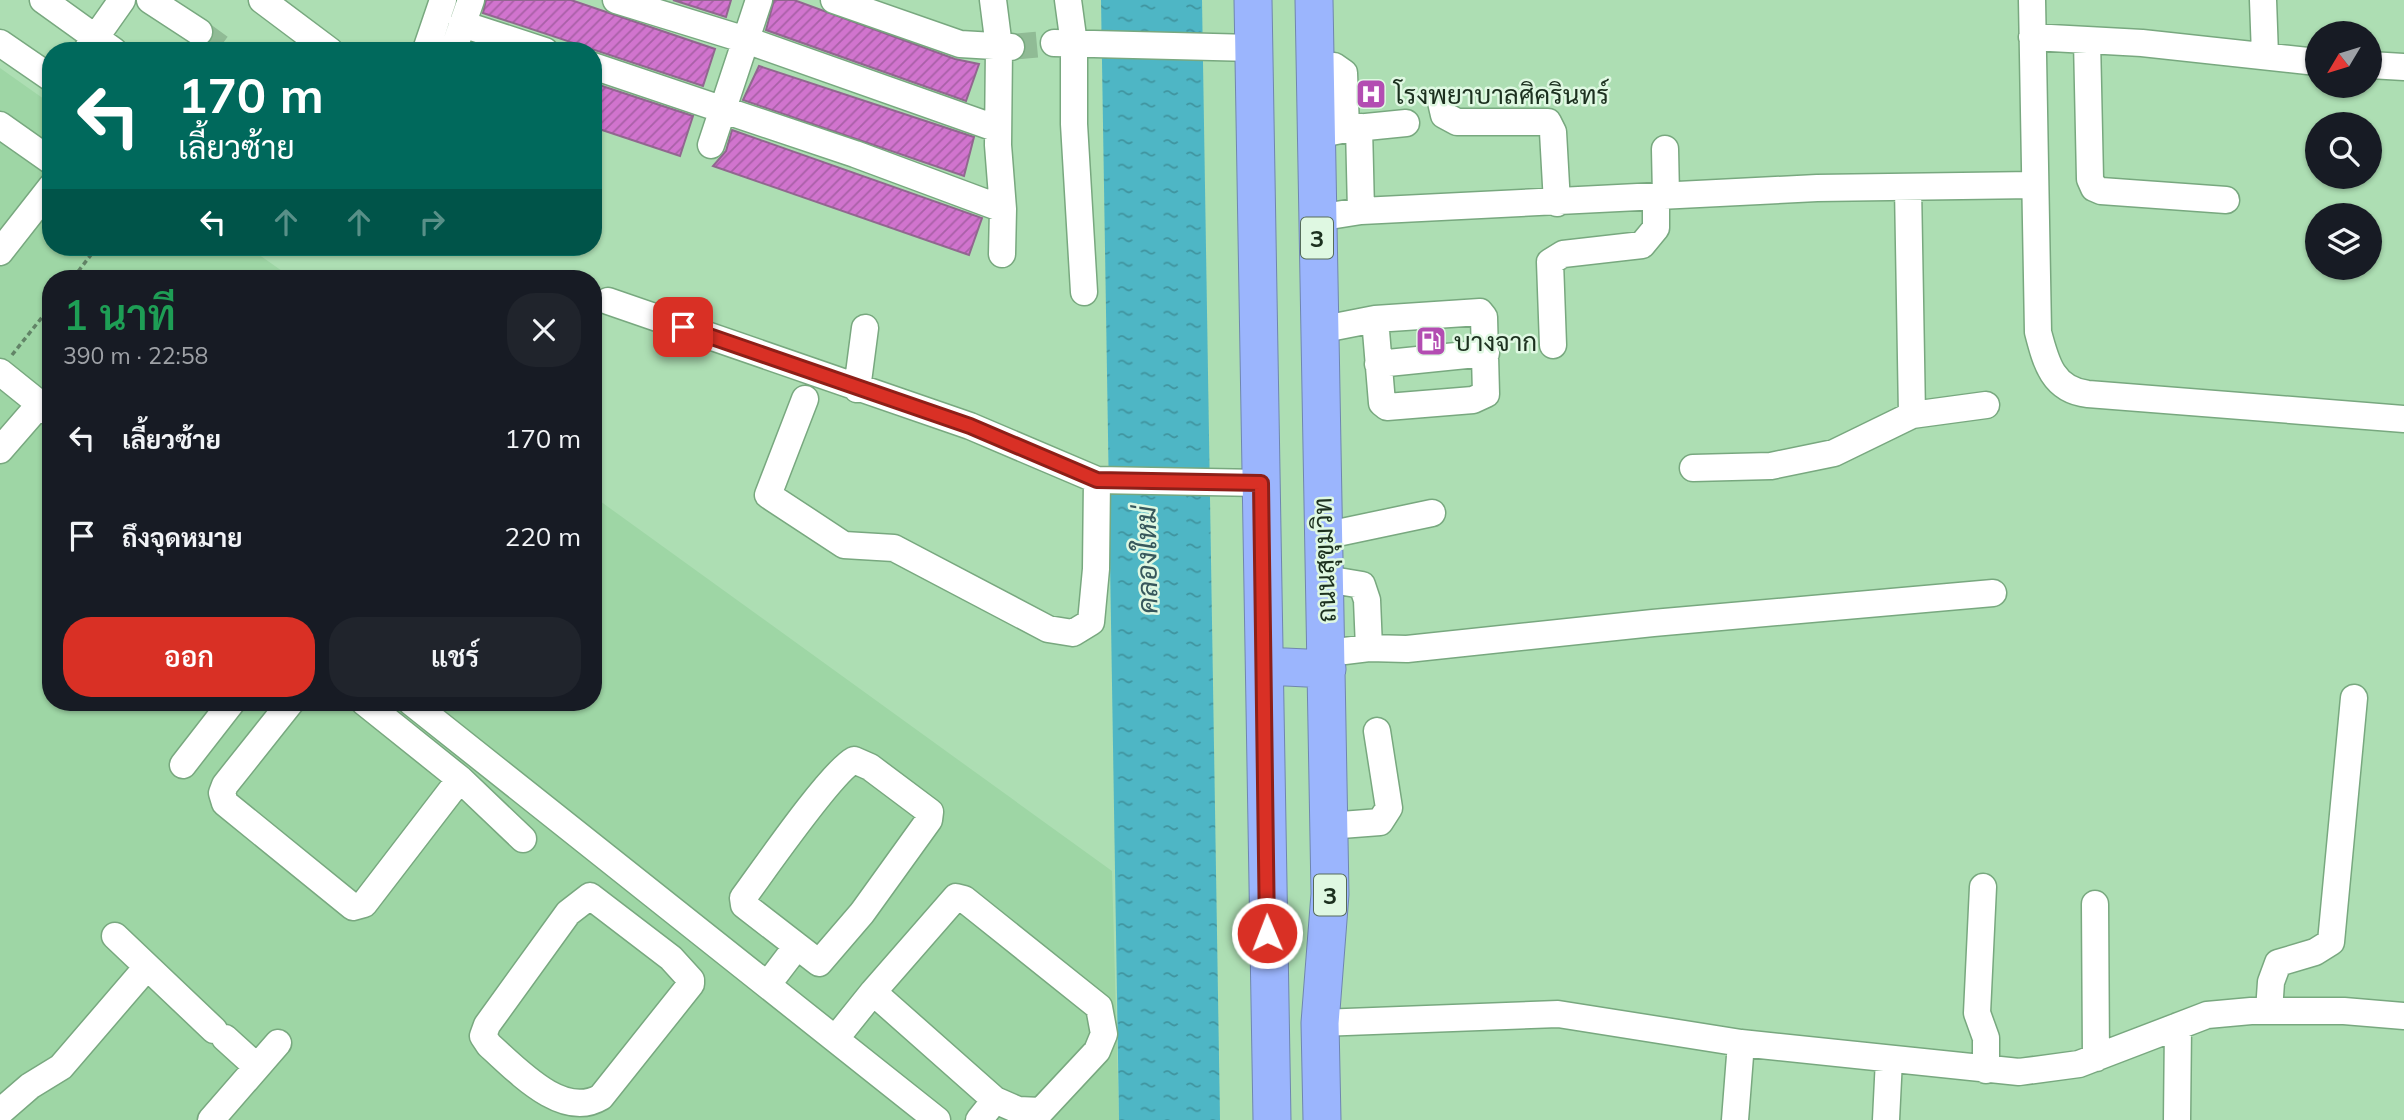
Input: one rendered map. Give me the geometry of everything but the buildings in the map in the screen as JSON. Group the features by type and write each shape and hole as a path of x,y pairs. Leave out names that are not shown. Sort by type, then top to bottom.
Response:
{"highway":[{"path":"1252,0 1238,49 1261,483 1272,1120"},
{"name":"ถนนสุขุมวิท","path":"1314,0 1314,72 1340,130 1317,218 1330,894 1321,1023 1322,1120"},
{"path":"1265,666 1327,661"}],"street":[{"path":"43,0 94,42"},
{"path":"101,42 122,0"},
{"path":"150,0 199,32"},
{"path":"262,0 318,42"},
{"path":"429,42 443,0"},
{"path":"616,0 746,40 998,129"},
{"path":"711,145 759,0"},
{"path":"834,0 960,44 1005,47"},
{"path":"993,0 1005,47 998,129 1003,209 1002,254"},
{"path":"1068,0 1074,44 1074,124 1084,292"},
{"path":"2032,0 2038,332 2052,374 2068,389 2088,394 2404,419"},
{"path":"2263,0 2265,55"},
{"path":"456,42 467,12 527,42"},
{"path":"2032,37 2305,60"},
{"path":"2087,40 2090,179 2094,188 2142,195 2226,200"},
{"path":"0,43 42,72"},
{"path":"1074,44 1238,49"},
{"path":"2382,66 2404,67"},
{"path":"602,69 724,109 1003,209"},
{"path":"1441,102 1444,115 1457,122 1548,122 1553,132 1557,203"},
{"path":"1361,211 1340,130 1406,123"},
{"path":"0,124 42,154"},
{"path":"1553,345 1550,262 1563,254 1642,245 1656,228 1665,149"},
{"path":"1317,218 1361,211 1661,197 1908,187 2035,186"},
{"path":"1908,187 1912,415"},
{"path":"0,252 42,198"},
{"path":"608,301 970,426 1100,480 1216,480 1261,483"},
{"path":"1319,330 1374,319 1480,312 1484,317 1488,385 1486,394 1479,398 1401,408 1387,407 1382,403 1374,319"},
{"path":"857,389 865,328"},
{"path":"1378,364 1486,353"},
{"path":"4,366 42,405"},
{"path":"805,399 768,495 844,545 894,548 1048,629 1078,632 1091,622 1100,480"},
{"path":"1693,468 1771,466 1834,453 1912,415 1986,405"},
{"path":"0,450 42,411"},
{"path":"1323,536 1432,513"},
{"path":"1324,588 1338,581 1362,585 1367,600 1369,648"},
{"path":"1327,661 1369,648 1408,649 1653,623 1993,593"},
{"path":"2269,1011 2271,982 2278,964 2315,952 2331,942 2354,698"},
{"path":"183,765 225,711"},
{"path":"284,711 225,785 222,793 225,803 352,907 364,904 460,779"},
{"path":"375,711 460,779 515,832 529,796"},
{"path":"422,711 937,1120"},
{"path":"1328,826 1380,822 1389,808 1377,731"},
{"path":"854,760 870,766 930,812 929,820 824,961 819,963 797,946 744,905 743,898 825,790 854,760"},
{"path":"1983,887 1978,1013 1986,1038 1986,1070"},
{"path":"585,897 595,899 671,958 691,979 691,984 590,1107 578,1110 557,1106 489,1045 483,1036 487,1025 568,913 585,897"},
{"path":"836,1038 873,992 956,897 964,899 1099,1007 1104,1034 1097,1051 1041,1111 987,1110 873,992"},
{"path":"2095,904 2096,1058"},
{"path":"671,958 697,929"},
{"path":"115,936 257,1067"},
{"path":"768,984 797,946"},
{"path":"0,1112 30,1086 61,1067 147,967"},
{"path":"1321,1023 1558,1014 1741,1043 2020,1072 2054,1070 2096,1058 2207,1015 2269,1011 2344,1011 2404,1016"},
{"path":"2177,1120 2178,1027"},
{"path":"211,1120 278,1043"},
{"path":"1734,1120 1741,1043"},
{"path":"1886,1120 1889,1059"}],"path":[{"path":"79,270 90,256"},
{"path":"4,366 42,317"}],"shaded area":[{"path":"0,68 42,98 42,256 261,256 281,270 42,270 42,711 602,711 602,503 1112,871 1119,1120 0,1120"}],"water":[{"name":"คลองใหม่","path":"1101,0 1202,0 1220,1120 1119,1120"}],"tunnel":[{"path":"199,32 213,42"},
{"path":"1011,47 1054,43"}],"place":[{"name":"โรงพยาบาลศิครินทร์","path":"1371,94"},
{"name":"บางจาก","path":"1431,341"}],"route":[{"path":"683,327 970,426 1069,471 1097,480 1216,480 1261,483 1267,933"}]}
